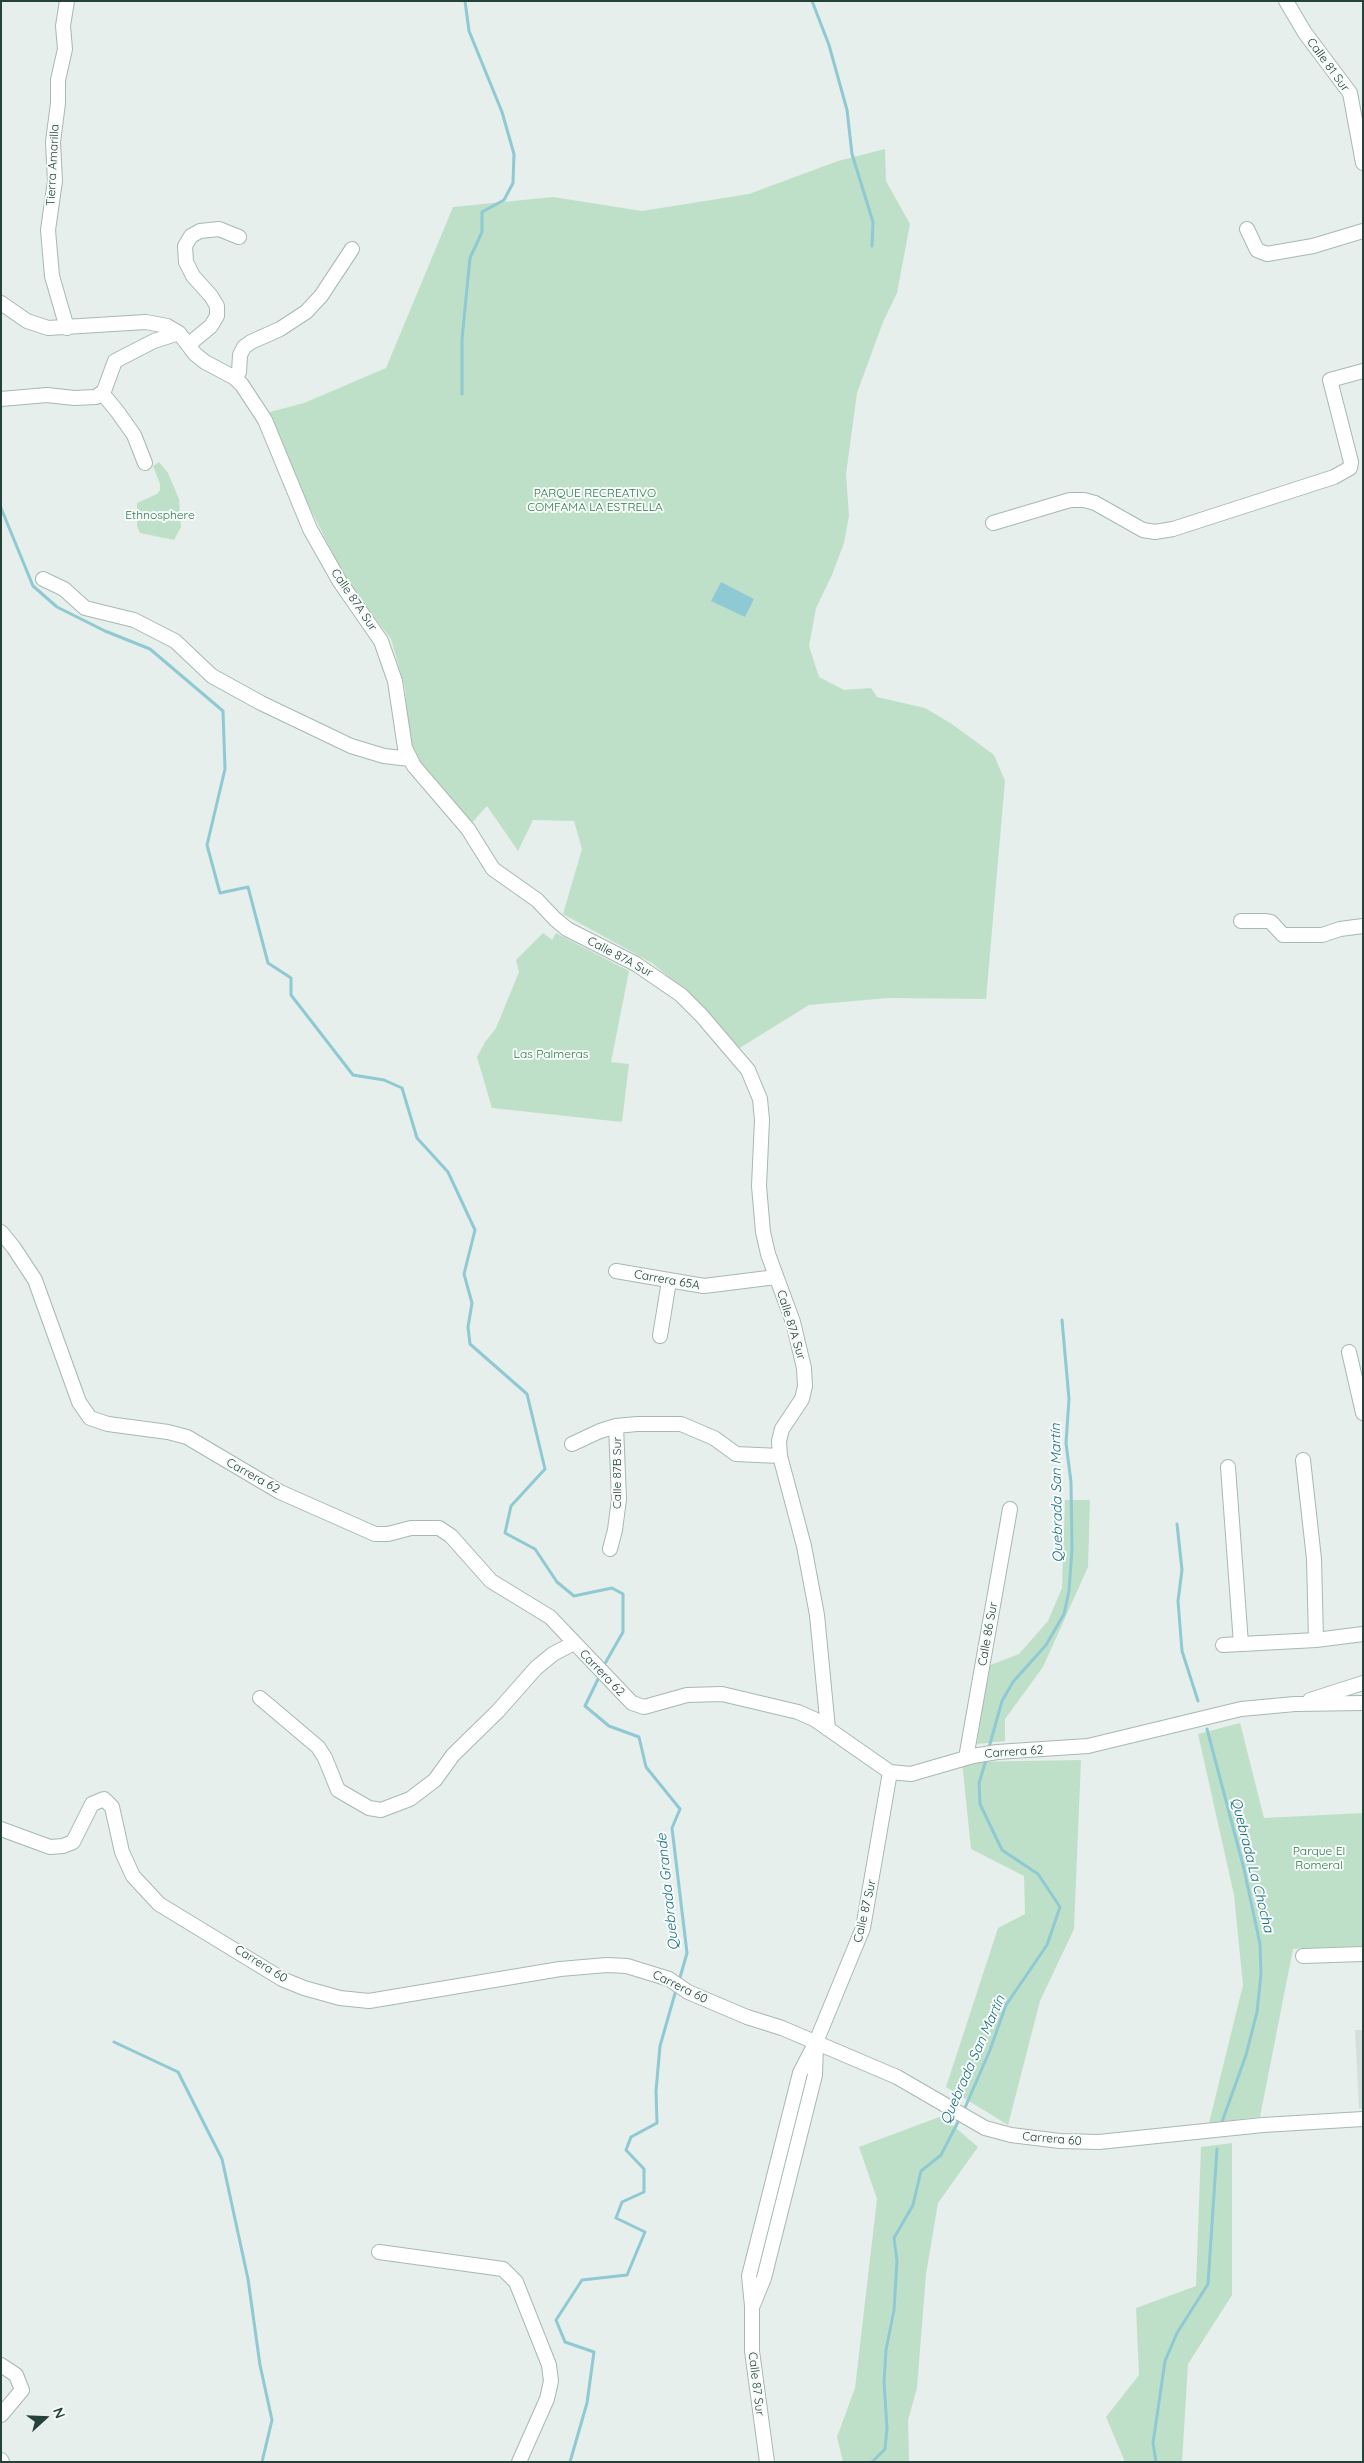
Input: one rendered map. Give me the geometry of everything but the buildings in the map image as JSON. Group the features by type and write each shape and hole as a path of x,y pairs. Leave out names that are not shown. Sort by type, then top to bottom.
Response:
{"street":[{"name":"Tierra Amarilla","path":"67,1 63,26 65,49 58,80 58,103 53,142 55,181 48,230 52,276 67,328"},
{"name":"Calle 81 Sur","path":"1286,1 1305,33 1350,93 1363,163"},
{"path":"188,346 211,326 217,316 217,306 211,296 193,276 186,262 185,246 191,236 200,231 219,229 239,237"},
{"path":"1247,229 1257,250 1267,254 1313,246 1363,231"},
{"path":"235,378 239,372 240,355 244,347 251,342 280,330 306,312 321,296 352,249"},
{"path":"1,303 28,322 48,328 146,322 167,326 179,333"},
{"path":"1,399 47,394 81,397 96,396 102,393 115,361 154,341 179,333"},
{"name":"Calle 87A Sur","path":"179,333 188,346 205,362 235,378 251,396 265,420 295,496 325,555 340,582 382,641 395,681 403,736 410,758 468,829 493,869 537,900 567,929 636,964 681,995 702,1015 748,1070 760,1099 762,1120 759,1186 763,1232 768,1254 800,1347 805,1386 802,1398 782,1429 779,1442 780,1456 804,1546 815,1606 823,1665 828,1729"},
{"path":"992,523 1070,500 1084,500 1095,503 1143,530 1155,532 1173,530 1334,477 1350,468 1351,462 1330,380 1363,371"},
{"path":"102,393 129,427 145,463"},
{"path":"43,579 64,589 84,608 134,620 175,642 212,676 261,703 351,746 384,756 410,758"},
{"path":"1241,921 1271,922 1283,935 1322,935 1340,929 1363,926"},
{"name":"Carrera 62","path":"1,1232 35,1280 79,1402 90,1418 108,1424 168,1432 187,1438 280,1492 375,1534 388,1534 411,1528 439,1528 451,1536 492,1581 550,1617 632,1703 644,1707 687,1695 722,1694 798,1712 828,1729 890,1772 920,1773 973,1756 997,1752 1088,1746 1241,1709 1295,1704 1363,1704"},
{"name":"Carrera 65A","path":"616,1271 689,1285 718,1286 776,1277"},
{"path":"660,1336 670,1281"},
{"path":"1349,1352 1363,1413"},
{"path":"572,1444 616,1426 681,1424 714,1438 736,1454 780,1456"},
{"name":"Calle 87B Sur","path":"610,1549 615,1530 619,1499 616,1426"},
{"path":"1303,1460 1314,1559 1316,1640"},
{"path":"1228,1467 1241,1644"},
{"name":"Calle 86 Sur","path":"973,1756 1010,1509"},
{"path":"1223,1644 1316,1640 1363,1634"},
{"path":"260,1698 318,1747 325,1758 338,1790 369,1808 382,1810 410,1799 435,1780 453,1755 498,1711 536,1668 553,1654 574,1644"},
{"path":"1295,1704 1363,1683"},
{"name":"Calle 87 Sur","path":"767,2462 752,2350 752,2306 749,2276 800,2073 816,2042 863,1928 890,1772"},
{"name":"Carrera 60","path":"1,1829 50,1847 63,1846 73,1842 92,1804 104,1799 112,1807 122,1852 133,1876 159,1904 282,1979 329,1996 369,2001 560,1969 606,1965 642,1969 747,2017 816,2042 898,2077 995,2132 1060,2141 1099,2142 1264,2125 1363,2119"},
{"path":"1303,1956 1363,1954"},
{"path":"379,2252 503,2268 516,2282 548,2365 551,2381 547,2399 519,2462"},
{"path":"1,2365 16,2375 22,2390 1,2414"}],"shaded area":[{"path":"1355,2030 1363,2030 1363,2108 1359,2109"}],"green space":[{"name":"PARQUE RECREATIVO COMFAMA LA ESTRELLA","path":"885,149 886,181 910,224 897,293 883,322 857,393 846,474 849,516 844,543 832,575 816,608 809,646 819,677 844,690 871,688 877,697 925,708 952,724 994,755 1005,781 986,999 888,998 809,1005 738,1049 696,1000 652,963 563,914 582,849 574,821 533,820 518,851 487,806 469,826 410,749 405,688 391,639 348,584 294,476 270,412 304,403 386,368 453,207 553,197 642,211 749,194 838,161"},
{"name":"Ethnosphere","path":"159,462 168,473 179,499 181,527 174,540 140,533 137,526 137,503 157,494 160,490 160,484 153,466"},
{"name":"Las Palmeras","path":"543,933 552,940 556,933 629,971 611,1062 629,1064 622,1122 492,1108 477,1057 485,1042 496,1028 519,972 516,960"},
{"path":"1065,1500 1090,1500 1088,1567 1043,1667 1005,1719 1005,1741 977,1744 988,1666 1019,1654 1048,1621 1062,1588"},
{"name":"Parque El Romeral","path":"1240,1723 1264,1818 1363,1813 1363,1946 1293,1949 1260,2117 1209,2123 1243,1985 1234,1895 1198,1734"},
{"path":"1081,1760 1074,1929 1040,2001 1008,2125 946,2087 998,1928 1025,1914 1024,1876 971,1849 962,1762"},
{"path":"942,2116 978,2147 938,2203 926,2274 917,2388 908,2420 909,2462 843,2462 837,2437 855,2388 877,2199 859,2147"},
{"path":"1232,2143 1232,2295 1188,2364 1182,2462 1125,2462 1106,2417 1139,2375 1136,2308 1196,2286 1201,2147"}],"water":[{"path":"721,582 754,599 745,617 711,601"}],"waterway":[{"path":"462,394 462,339 470,258 482,232 482,212 504,200 513,183 514,154 502,112 469,31 465,1"},
{"name":"Quebrada La Chocha","path":"812,1 829,45 847,110 852,154 873,222 872,246"},
{"name":"Quebrada Grande","path":"1,508 33,586 57,607 105,631 150,649 223,711 225,769 207,845 220,893 248,887 268,963 291,978 291,995 353,1075 384,1080 402,1088 417,1138 448,1172 475,1230 464,1274 472,1303 468,1327 470,1344 527,1394 545,1469 511,1506 505,1533 535,1549 557,1582 574,1596 612,1588 623,1594 623,1632 603,1667"},
{"name":"Quebrada San Martín","path":"988,1751 1002,1701 1013,1682 1046,1645 1064,1614 1069,1591 1072,1549 1071,1482 1066,1443 1069,1399 1062,1320"},
{"name":"Quebrada La Chocha","path":"1177,1524 1182,1570 1178,1601 1182,1651 1198,1701"},
{"name":"Quebrada Grande","path":"600,1675 585,1706 609,1726 639,1737 646,1767 680,1809 672,1828 687,1953 679,1981"},
{"name":"Quebrada La Chocha","path":"1207,1729 1244,1869 1260,1944 1261,1974 1257,2012 1246,2055 1222,2122"},
{"name":"Quebrada San Martín","path":"964,2110 990,2050 1006,2005 1047,1945 1060,1907 1038,1874 1002,1850 980,1804 979,1783 987,1757"},
{"name":"Quebrada Grande","path":"570,2462 587,2403 594,2352 565,2342 556,2320 582,2280 627,2275 645,2232 616,2218 622,2202 644,2192 644,2169 626,2150 631,2137 657,2123 656,2091 660,2046 676,1990"},
{"path":"114,2042 178,2072 222,2159 248,2279 260,2365 272,2420 262,2462"},
{"name":"Quebrada San Martín","path":"872,2462 885,2449 887,2428 884,2382 886,2350 894,2310 897,2261 894,2238 913,2205 921,2171 941,2155 960,2118"},
{"name":"Quebrada La Chocha","path":"1156,2462 1153,2443 1165,2361 1177,2333 1208,2284 1217,2149"}]}
